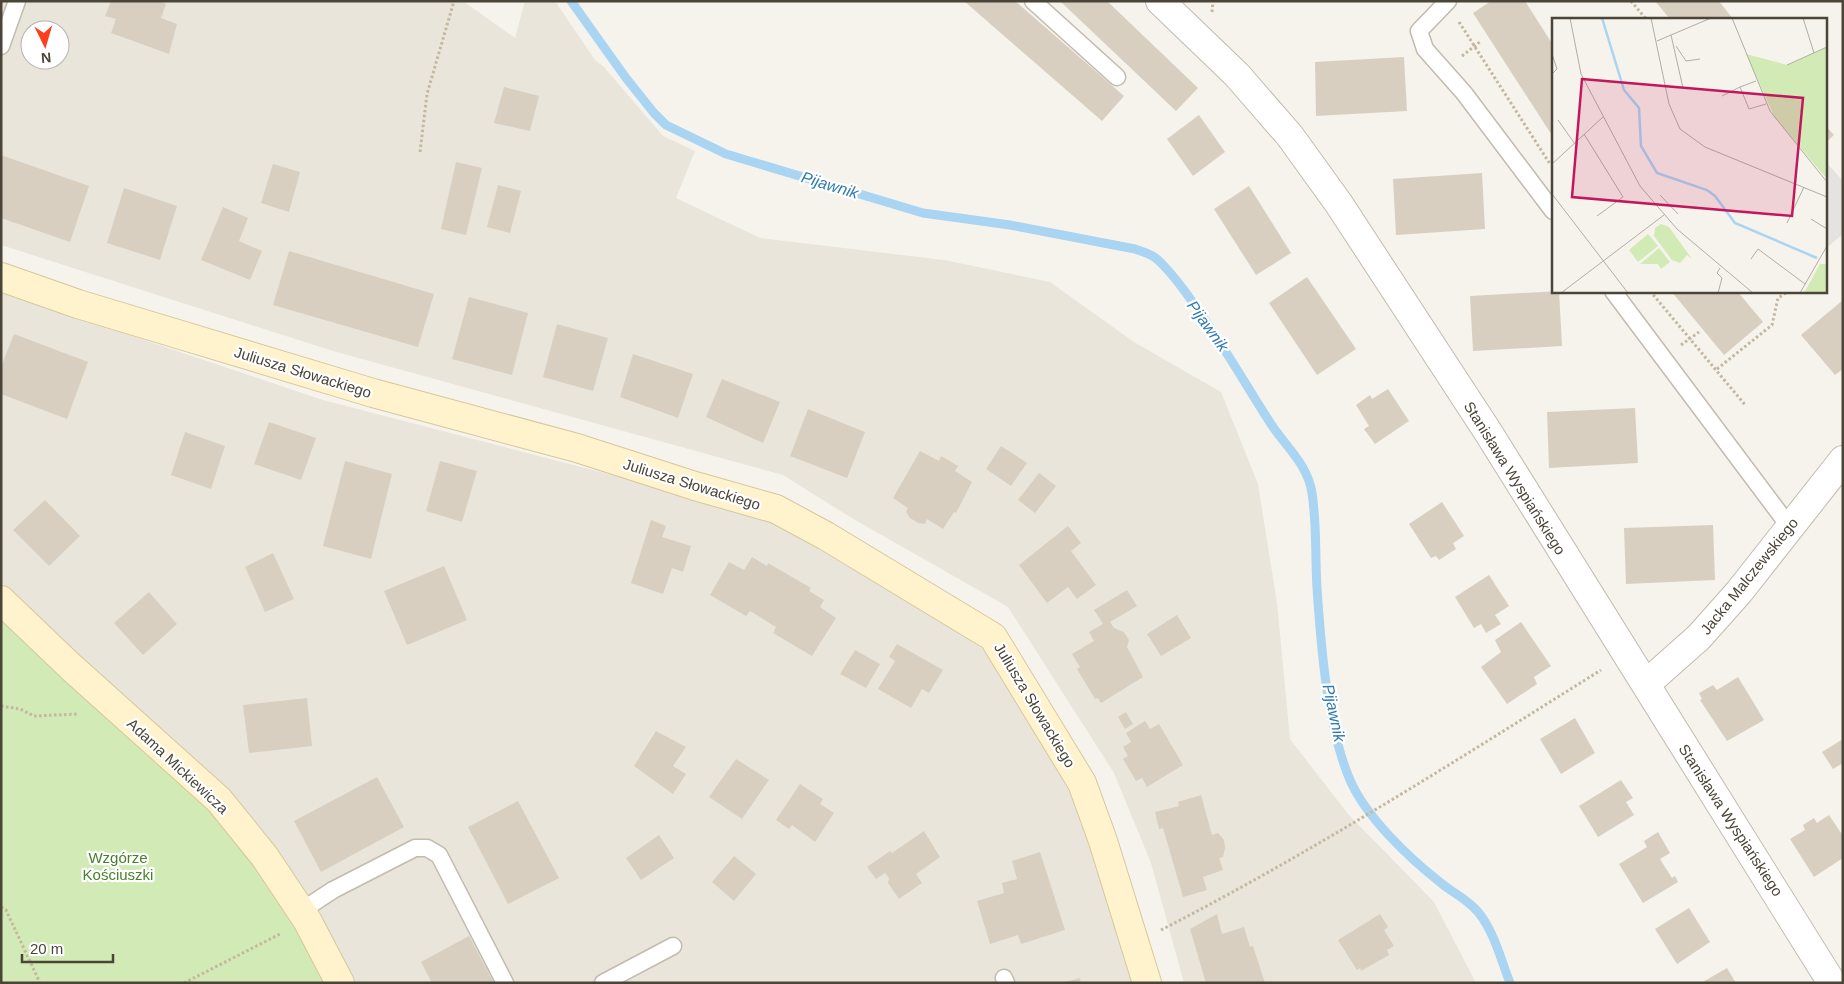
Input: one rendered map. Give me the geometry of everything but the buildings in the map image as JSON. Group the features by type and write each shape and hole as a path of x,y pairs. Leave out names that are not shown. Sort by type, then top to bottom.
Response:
{"street":[{"name":"Stanisława Wyspiańskiego","path":"1160,1 1237,75 1290,136 1339,204 1482,424 1609,629 1646,684 1664,718 1773,885 1832,983"},
{"name":"Juliusza Słowackiego","path":"1,276 87,307 373,393 577,448 695,486 776,509 826,536 993,637 1082,783 1103,841 1147,983"},
{"name":"Jacka Malczewskiego","path":"1646,684 1699,638 1739,592 1789,526 1843,460"},
{"name":"Adama Mickiewicza","path":"1,600 90,684 219,800 265,857 304,915 340,983"}],"lane":[{"path":"1,46 17,1"},
{"path":"1033,1 1117,78"},
{"path":"1448,2 1419,31 1426,50 1464,93 1552,210"},
{"path":"1614,292 1789,526"},
{"path":"304,915 333,890 415,848 427,848 439,855 506,983"},
{"path":"603,983 674,946"}],"path":[{"path":"420,152 428,94 454,1"},
{"path":"1631,1 1645,18"},
{"path":"1448,2 1474,47 1552,165"},
{"path":"1651,292 1746,406"},
{"path":"1717,369 1772,324 1778,298 1787,292"},
{"path":"1160,931 1252,882 1384,806 1608,665"},
{"path":"1,706 20,709 34,716 81,714"},
{"path":"1,907 6,910 40,983"},
{"path":"184,983 304,915"}],"shaded area":[{"path":"1,1 463,1 515,38 525,1 555,1 595,60 604,67 663,136 695,151 676,198 760,238 944,260 1050,282 1134,342 1221,392 1258,484 1277,603 1290,739 1348,814 1434,902 1476,983 1184,983 1151,863 1114,773 1008,607 850,517 783,475 333,351 1,245"},
{"path":"1826,162 1843,181 1843,234 1826,248"},
{"path":"1,292 323,400 674,491 771,521 975,642 998,664 1069,784 1137,983 350,983 81,659 1,582"}],"green space":[{"name":"Wzgórze Kościuszki","path":"1,600 219,800 340,983 1,983"}],"waterway":[{"name":"Pijawnik","path":"571,1 626,78 666,125 726,154 923,213 1010,225 1135,249 1153,256 1163,265 1206,321 1271,424 1296,457 1310,483 1315,517 1317,588 1326,686 1336,736 1350,780 1366,808 1402,849 1478,912 1493,937 1510,983"}]}
